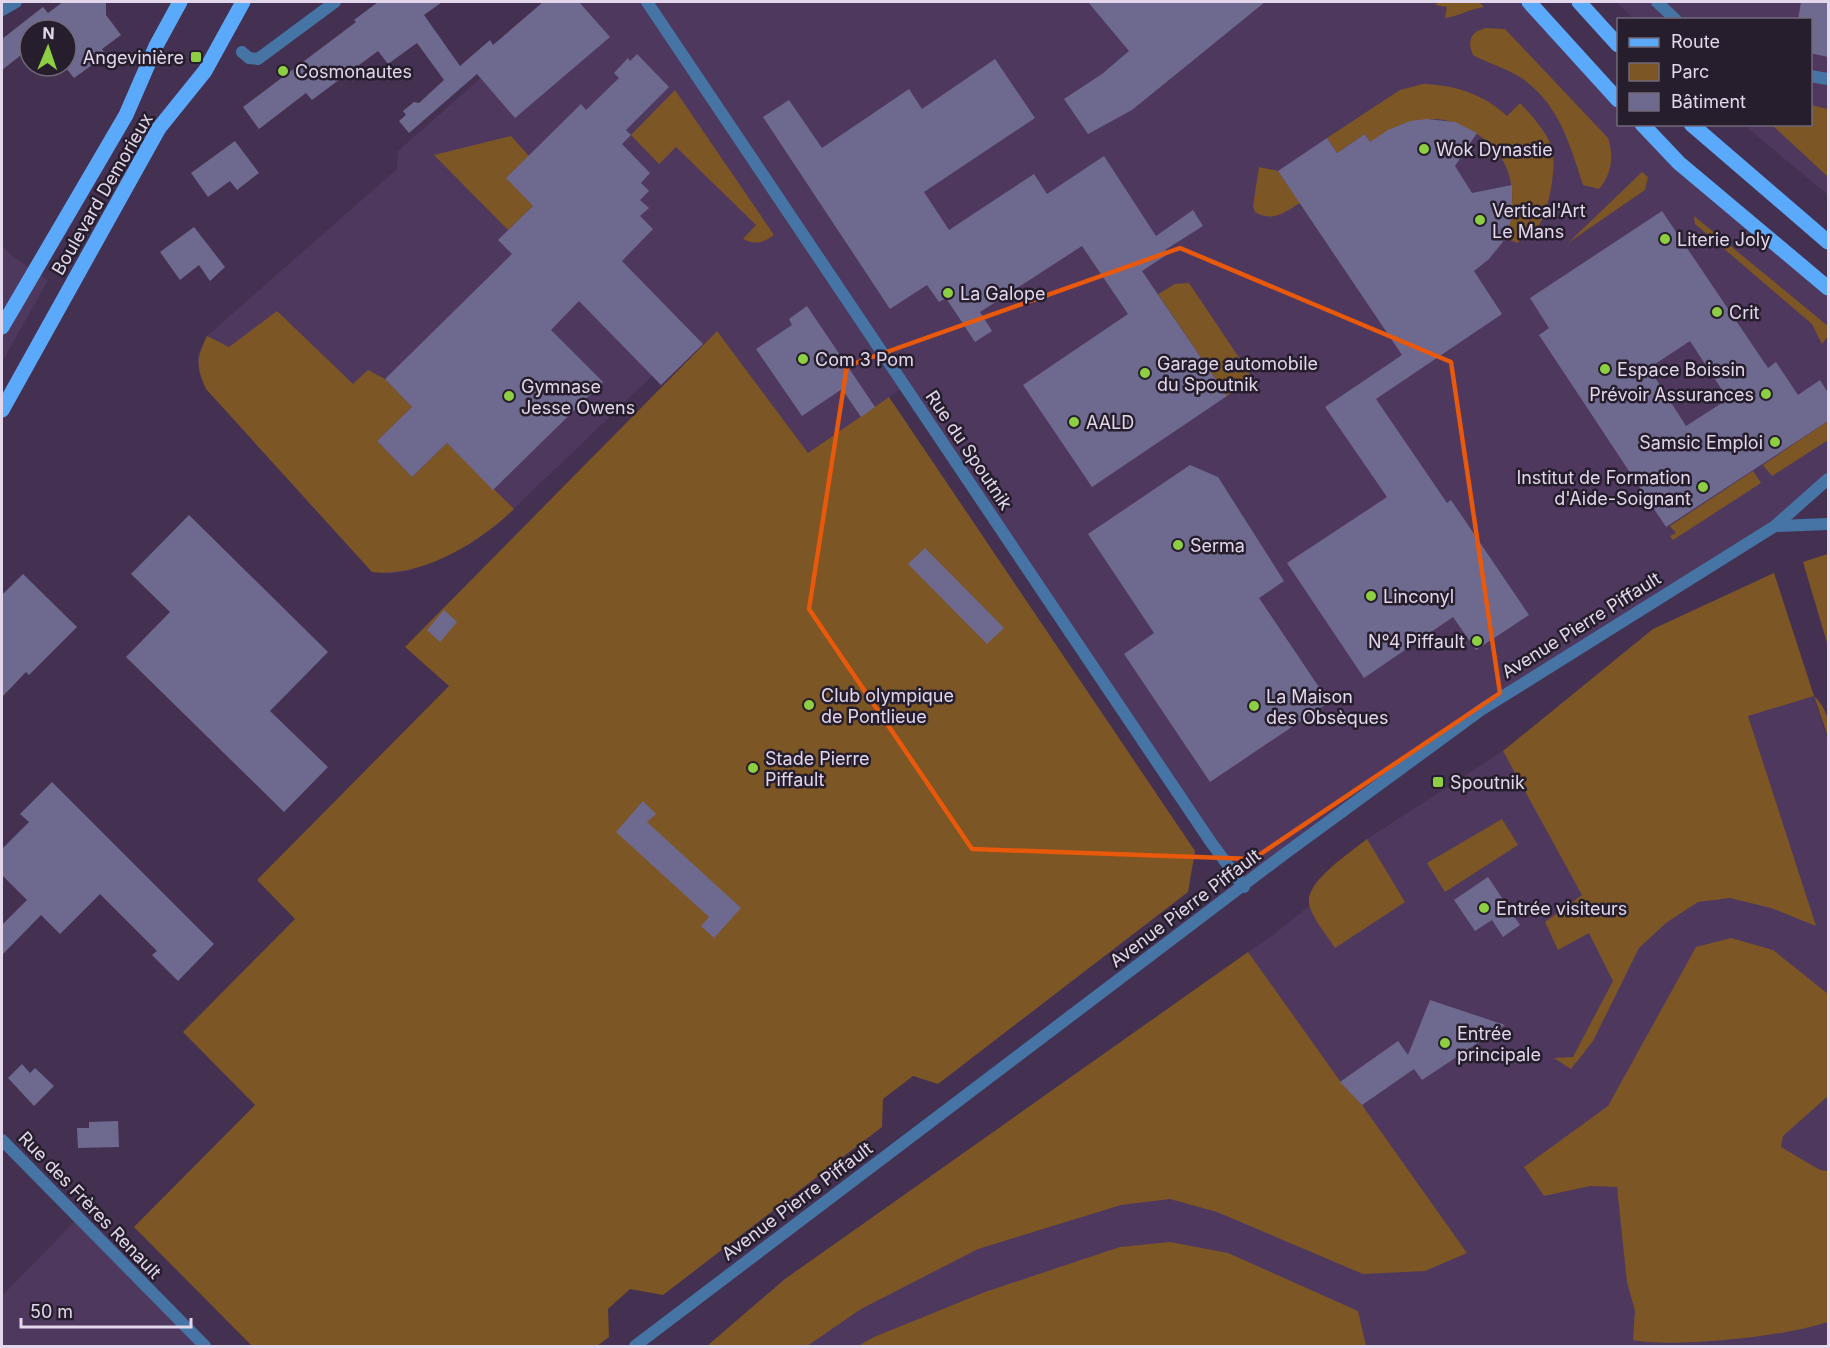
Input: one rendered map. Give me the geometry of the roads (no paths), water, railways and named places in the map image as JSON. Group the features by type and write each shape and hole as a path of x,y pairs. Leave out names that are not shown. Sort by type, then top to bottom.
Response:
{"main road":[{"name":"Boulevard Demorieux","path":"2,327 126,115 156,46 180,2"},
{"name":"Boulevard Demorieux","path":"2,410 159,128 205,71 243,2"},
{"path":"1529,2 1617,99"},
{"path":"1579,2 1617,44"},
{"path":"1644,126 1679,163 1828,288"},
{"path":"1693,126 1828,242"}],"street":[{"path":"2,10 16,2"},
{"path":"242,52 249,58 258,59 335,2"},
{"name":"Rue du Spoutnik","path":"647,2 1214,848 1244,887"},
{"path":"1657,2 1674,18"},
{"path":"1812,76 1828,79"},
{"name":"Avenue Pierre Piffault","path":"634,1347 1481,710 1775,525 1828,479"},
{"path":"1775,525 1825,524"},
{"name":"Rue des Frères Renault","path":"2,1140 204,1347"}],"place":[{"name":"Angevinière","path":"196,57"},
{"name":"Cosmonautes","path":"283,71"},
{"name":"Wok Dynastie","path":"1424,149"},
{"name":"Vertical'Art Le Mans","path":"1480,220"},
{"name":"Literie Joly","path":"1665,239"},
{"name":"La Galope","path":"948,293"},
{"name":"Crit","path":"1717,312"},
{"name":"Com 3 Pom","path":"803,359"},
{"name":"Espace Boissin","path":"1605,369"},
{"name":"Garage automobile du Spoutnik","path":"1145,373"},
{"name":"Prévoir Assurances","path":"1766,394"},
{"name":"Gymnase Jesse Owens","path":"509,396"},
{"name":"AALD","path":"1074,422"},
{"name":"Samsic Emploi","path":"1775,442"},
{"name":"Institut de Formation d'Aide-Soignant","path":"1703,487"},
{"name":"Serma","path":"1178,545"},
{"name":"Linconyl","path":"1371,596"},
{"name":"N°4 Piffault","path":"1477,641"},
{"name":"Club olympique de Pontlieue","path":"809,705"},
{"name":"La Maison des Obsèques","path":"1254,706"},
{"name":"Stade Pierre Piffault","path":"753,768"},
{"name":"Spoutnik","path":"1438,782"},
{"name":"Entrée visiteurs","path":"1484,908"},
{"name":"Entrée principale","path":"1445,1043"}]}
